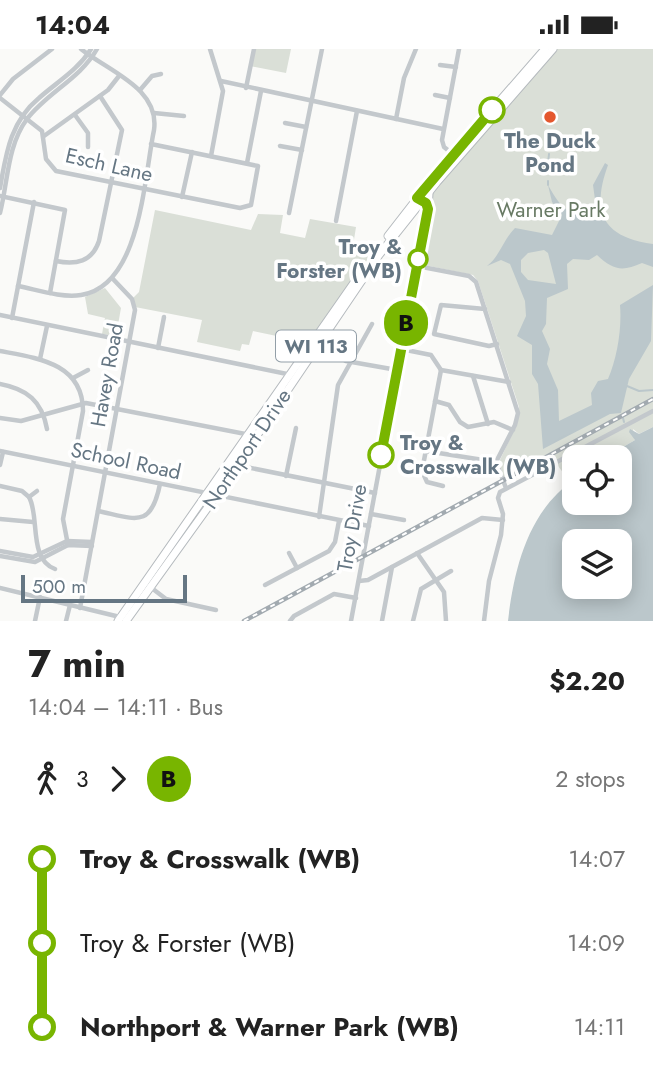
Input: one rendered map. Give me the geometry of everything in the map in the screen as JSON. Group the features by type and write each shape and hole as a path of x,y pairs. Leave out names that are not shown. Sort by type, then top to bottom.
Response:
{"main road":[{"name":"Northport Drive","path":"123,619 150,587 397,225 545,49"},
{"name":"Northport Drive","path":"316,342 419,199 553,49"},
{"path":"428,209 428,196 437,181"},
{"path":"384,249 397,225"},
{"name":"Northport Drive","path":"123,619 150,577 236,465 253,435"}],"street":[{"path":"0,96 13,79 52,49"},
{"path":"18,286 69,296 89,294 113,279 128,253 151,144 154,113 140,90 91,53 81,49"},
{"path":"0,188 8,145 25,117 97,49"},
{"path":"210,49 221,81 221,104 211,156"},
{"path":"246,88 254,49"},
{"path":"289,213 322,49"},
{"path":"396,119 404,78 416,49"},
{"path":"455,156 442,145 459,49"},
{"path":"440,65 456,67"},
{"path":"140,90 152,76 161,74"},
{"path":"44,136 100,96 119,76"},
{"path":"221,81 261,92 443,129"},
{"path":"151,144 247,163 261,92"},
{"path":"435,95 450,99"},
{"name":"Esch Lane","path":"0,96 44,136 46,159 53,169 240,208 249,206 259,167 247,163"},
{"path":"56,261 75,263 85,260 95,250 122,130 100,96"},
{"path":"336,221 357,111"},
{"path":"154,113 184,116"},
{"path":"75,115 88,134 88,146"},
{"path":"0,213 13,148 25,117"},
{"path":"285,123 306,127"},
{"path":"280,146 302,150"},
{"path":"183,197 192,152"},
{"path":"2,196 63,207 65,211 50,293"},
{"path":"419,199 428,209"},
{"path":"12,318 34,202"},
{"name":"Troy Drive","path":"351,621 428,209"},
{"path":"417,266 472,277 485,309 518,413 513,430 496,462 506,488"},
{"name":"Havey Road","path":"80,608 134,303 113,279"},
{"path":"485,309 440,306 436,335 489,346 497,344"},
{"path":"0,316 293,376"},
{"path":"158,348 164,317"},
{"path":"319,517 337,390 372,324"},
{"path":"40,359 47,325"},
{"path":"316,342 339,358 397,370"},
{"path":"401,349 433,356 441,370 422,471 425,479 435,486 443,486"},
{"path":"0,351 40,359 59,366 73,378 83,403 64,519 68,543"},
{"path":"73,378 88,370"},
{"path":"441,370 509,382"},
{"path":"473,376 488,423"},
{"path":"0,384 30,394 43,414 47,429"},
{"path":"435,401 449,405 460,422 468,427 497,422 513,430"},
{"path":"0,418 21,421 83,403 117,407 253,435"},
{"path":"484,621 503,520 498,498 506,488 653,411"},
{"path":"286,476 296,428"},
{"path":"426,451 496,462"},
{"path":"0,465 1,452"},
{"name":"School Road","path":"1,452 369,526"},
{"path":"236,465 374,493"},
{"path":"98,511 133,518 148,515 155,507 160,484"},
{"path":"0,486 22,491 29,497 33,522 44,557 55,569"},
{"path":"29,497 37,491"},
{"path":"371,514 404,520"},
{"path":"359,581 392,567 482,518 503,520"},
{"path":"0,519 33,522"},
{"path":"265,585 328,551 335,542 339,521"},
{"path":"0,554 44,557 68,543 92,544"},
{"path":"289,553 297,568"},
{"path":"417,553 446,596 446,621"},
{"path":"382,621 392,567"},
{"path":"414,621 417,596 434,579 452,571"},
{"path":"150,577 150,587 166,599 216,610"},
{"path":"0,588 123,619"},
{"path":"290,621 294,616 334,594 356,598"},
{"path":"35,621 40,597"},
{"path":"67,621 69,605"},
{"path":"94,620 96,612"}],"green space":[{"path":"254,49 291,49 286,73 250,66"},
{"name":"Warner Park","path":"555,49 653,49 653,427 639,434 633,429 635,440 626,445 562,445 562,471 549,454 504,478 499,462 516,426 519,407 478,281 473,275 419,264 431,206 430,196"},
{"path":"155,210 251,230 258,214 283,215 280,233 305,238 310,219 356,227 353,246 371,256 310,343 253,331 249,345 242,344 240,351 197,342 202,320 135,307 132,299 139,292"},
{"path":"105,288 121,308 116,336 102,334 105,318 88,314 85,297"}],"shaded area":[{"path":"605,163 608,165 603,182 601,209 605,219 622,235 653,244 653,267 642,263 629,268 618,268 597,255 589,260 573,259 567,264 568,289 547,298 546,324 542,331 550,349 547,364 558,390 559,421 592,405 591,393 598,381 608,379 614,362 620,305 653,285 651,341 629,379 621,413 610,414 543,449 538,384 532,374 532,345 517,336 526,316 525,301 510,264 501,260 487,266 515,228 552,235 562,215 552,202 548,185 566,210 588,216 597,214 593,185","holes":["544,250 548,253 556,284 528,280 521,272 521,260 528,253"]},
{"path":"653,427 653,621 508,621 514,581 526,543 534,525 558,493 562,490 562,515 632,515 632,445 626,445 635,440 629,432 630,429 639,434"}],"waterway":[{"path":"547,173 549,154"},
{"path":"627,386 639,391 653,390"},
{"path":"623,418 624,422"}],"railway":[{"path":"244,621 653,399"}],"bus line":[{"name":"B","path":"381,455 428,209 426,203 417,198 492,110"}],"place":[{"name":"The Duck Pond","path":"550,117"},
{"name":"Troy & Forster (WB)","path":"418,259"},
{"name":"Troy & Crosswalk (WB)","path":"381,455"}]}
